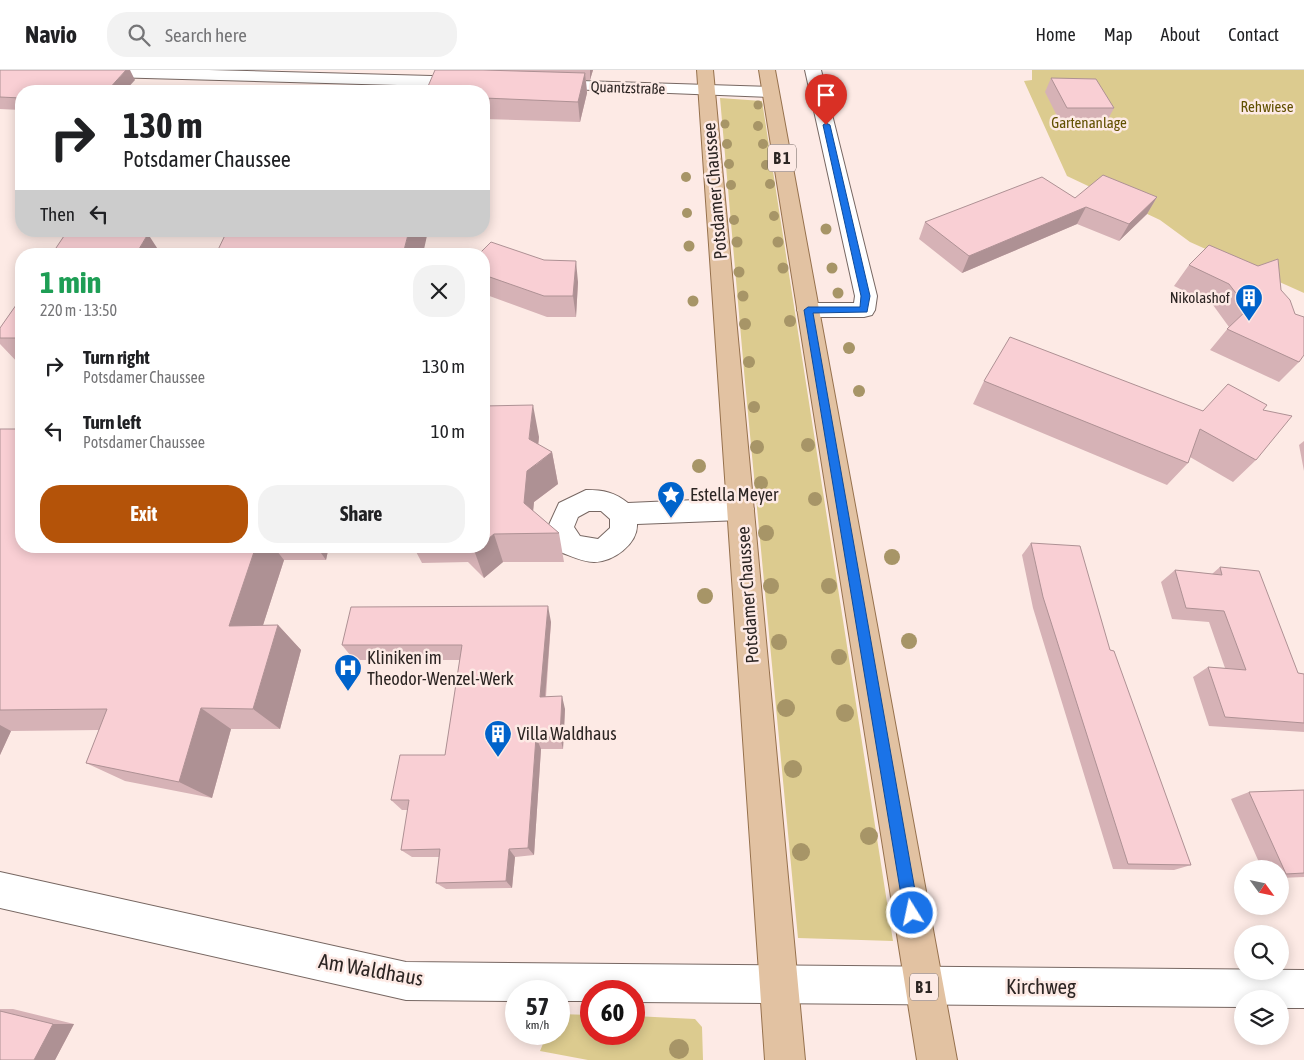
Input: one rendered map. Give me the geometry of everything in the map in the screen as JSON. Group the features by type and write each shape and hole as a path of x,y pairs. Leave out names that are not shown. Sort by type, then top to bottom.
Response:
{"main road":[{"name":"Potsdamer Chaussee","path":"705,70 785,1060"},
{"name":"B 1","path":"767,70 937,1060"}],"street":[{"path":"36,70 318,74 486,83"},
{"path":"808,310 864,310 866,296 813,70"},
{"name":"Quantzstraße","path":"535,84 770,92"},
{"path":"623,514 741,509"},
{"name":"Am Waldhaus","path":"0,890 406,981 779,986"},
{"name":"Kirchweg","path":"779,986 1304,989"}],"green space":[{"path":"1032,70 1304,70 1304,293 1190,242 1160,220 1067,176 1024,81 1032,80"},
{"path":"720,98 762,101 893,941 798,938"},
{"path":"570,1014 580,1015 580,1045 645,1045 645,1017 695,1019 702,1027 703,1060 588,1060 540,1051 542,1045 570,1045"}],"building":[{"path":"0,70 126,70 112,85 15,85 15,98 0,97"},
{"path":"435,70 585,73 578,102 490,98 490,85 429,85"},
{"path":"1051,78 1096,79 1114,108 1067,108"},
{"path":"1103,175 1157,197 1129,224 1086,207 969,256 925,222 1042,177 1075,198"},
{"path":"63,237 146,237 140,248 56,248"},
{"path":"224,237 407,237 405,248 219,248"},
{"path":"491,242 544,260 576,261 573,296 544,296 490,277 490,248 485,248"},
{"path":"1209,245 1258,266 1278,259 1281,290 1290,300 1295,314 1304,317 1304,355 1299,362 1227,329 1248,309 1229,284 1189,265"},
{"path":"15,307 15,338 0,338 0,328"},
{"path":"1010,337 1203,411 1228,384 1267,405 1263,410 1292,416 1256,460 1200,429 1188,463 984,381"},
{"path":"533,405 529,439 552,452 527,471 524,503 559,533 494,534 490,537 490,406"},
{"path":"0,429 15,429 15,553 254,553 229,626 278,625 253,709 201,708 179,782 86,763 107,709 0,710"},
{"path":"1031,543 1080,546 1110,650 1114,651 1191,865 1128,864 1043,597"},
{"path":"1220,567 1259,571 1298,673 1304,674 1304,723 1225,717 1208,667 1246,670 1224,611 1186,608 1175,570 1222,575"},
{"name":"Villa Waldhaus","path":"548,606 540,697 562,696 560,737 536,737 528,848 509,849 506,881 436,883 440,849 401,850 409,800 391,800 400,755 445,755 462,645 342,645 351,607"},
{"path":"1304,790 1304,873 1289,874 1289,860 1280,860 1249,792"},
{"path":"0,1011 53,1024 34,1060 0,1060"}],"place":[{"name":"Nikolashof","path":"1249,322"},
{"name":"Estella Meyer","path":"671,519"},
{"name":"Kliniken im Theodor-Wenzel-Werk","path":"348,692"},
{"name":"Villa Waldhaus","path":"498,758"}],"route":[{"path":"826,125 866,296 864,310 808,310 912,913"}],"park label":[{"name":"Rehwiese","path":"1267,107"},
{"name":"Gartenanlage","path":"1089,123"}]}
